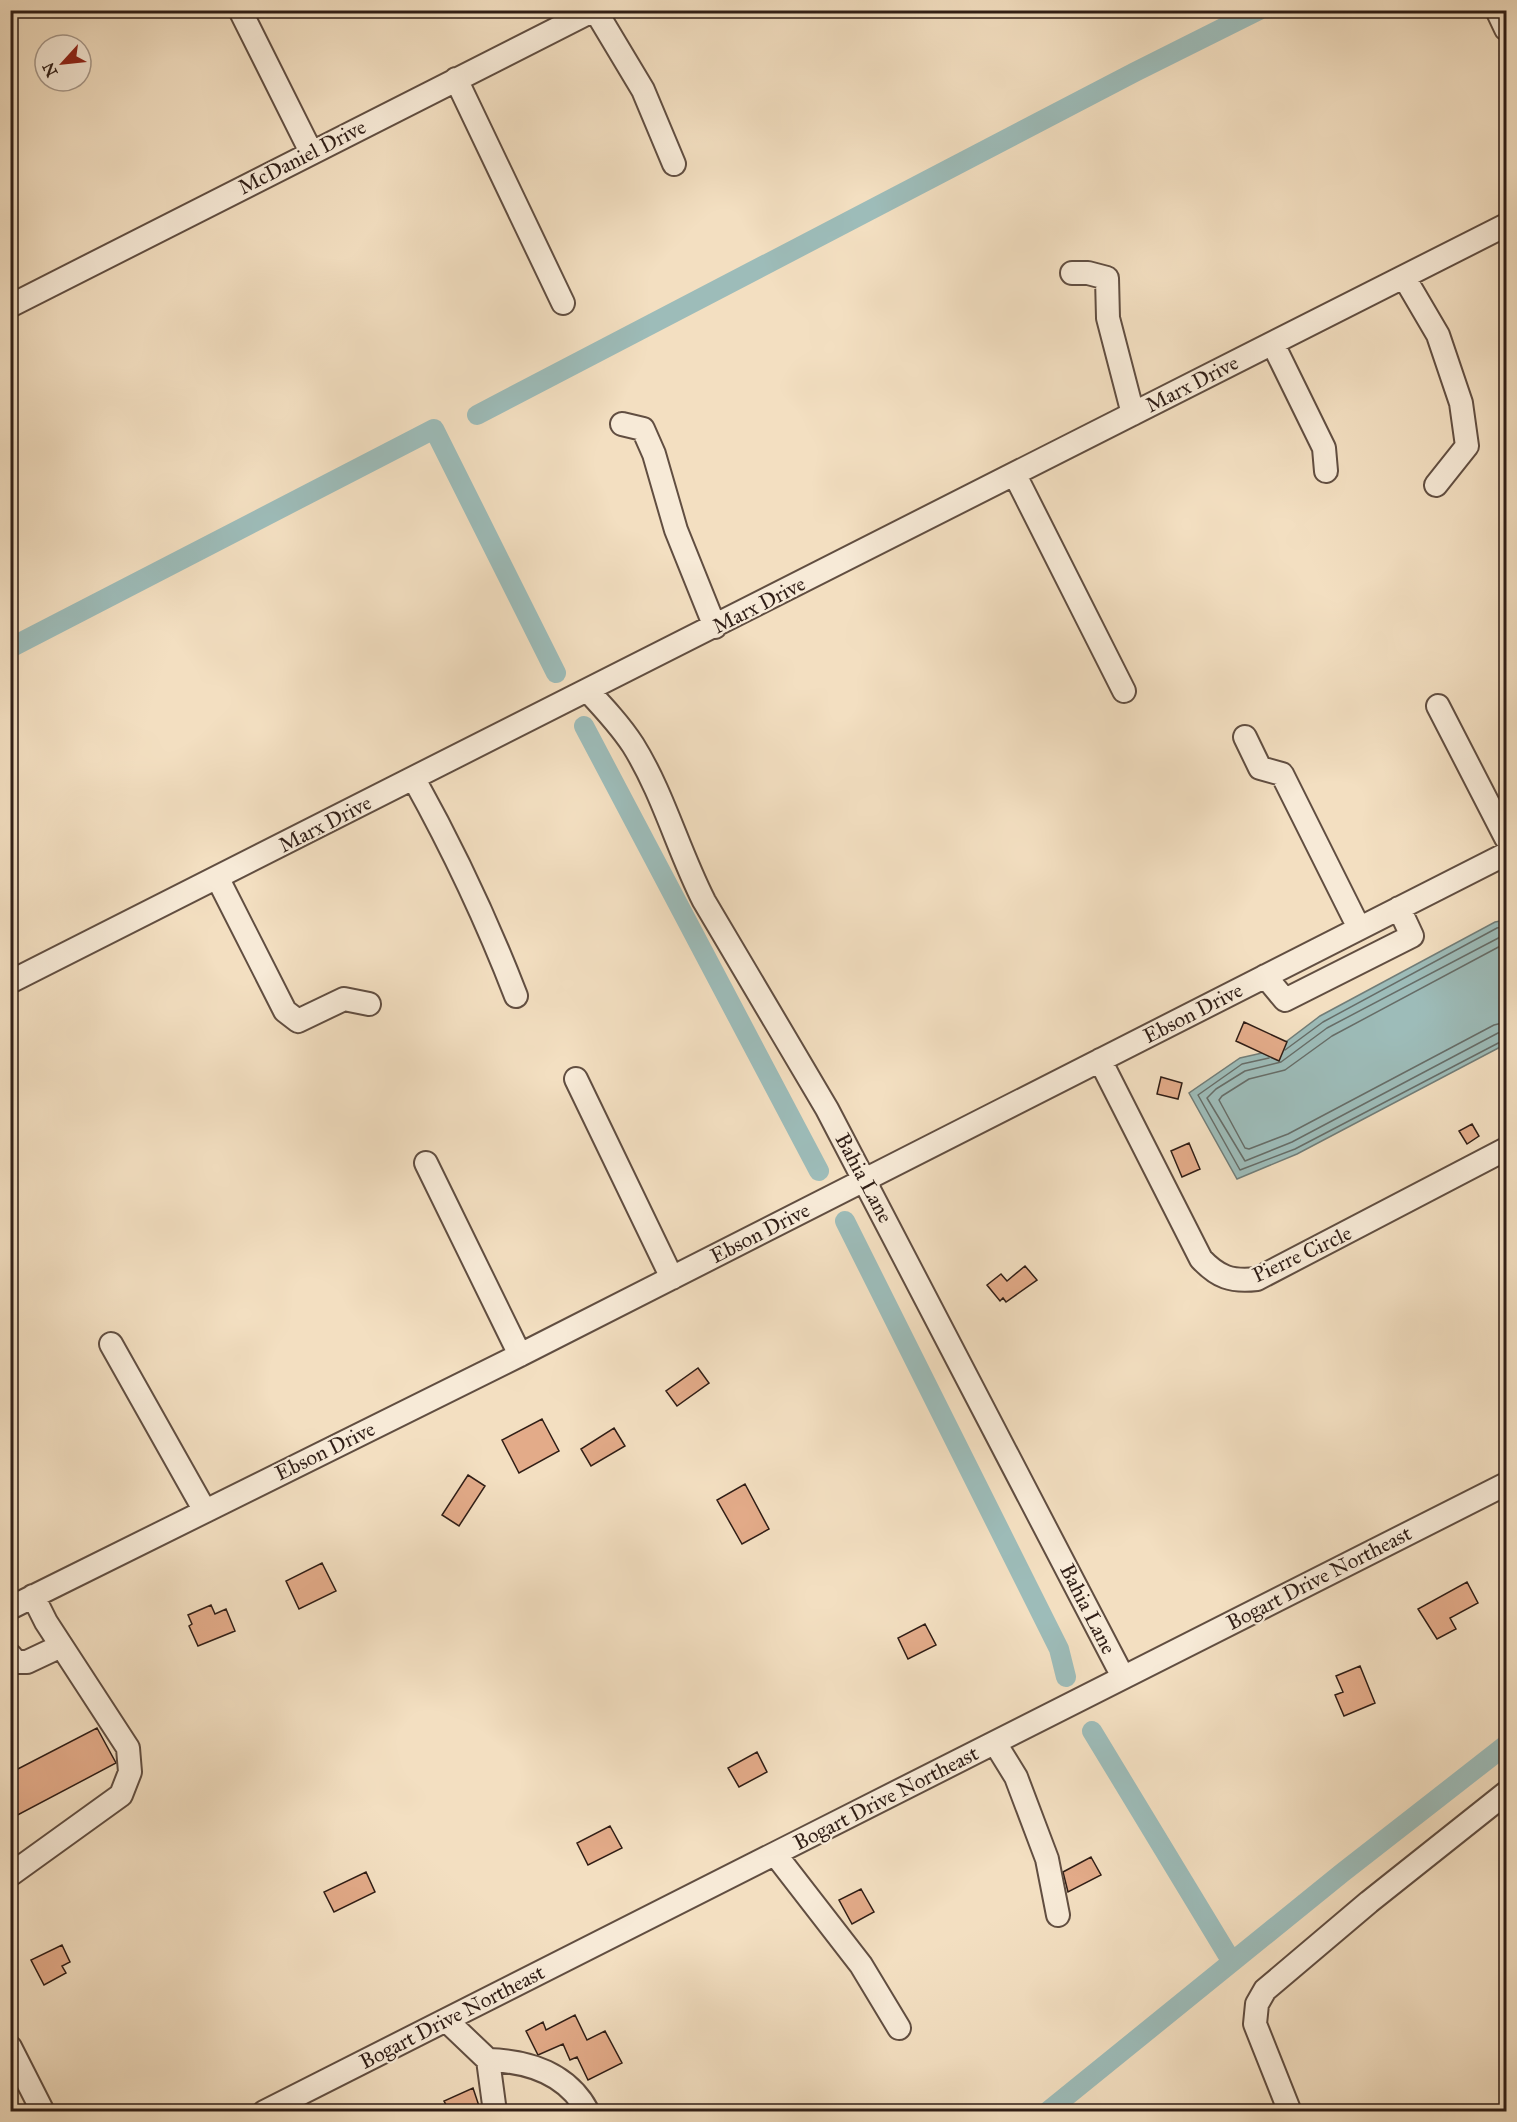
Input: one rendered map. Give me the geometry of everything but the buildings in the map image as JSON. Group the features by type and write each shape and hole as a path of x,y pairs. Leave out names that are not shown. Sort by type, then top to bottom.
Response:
{"street":[{"path":"240,10 311,152"},
{"path":"595,10 643,90 674,164"},
{"name":"McDaniel Drive","path":"10,306 595,10"},
{"path":"1497,10 1506,29"},
{"path":"456,80 563,303"},
{"name":"Marx Drive","path":"10,982 218,879 1506,225"},
{"path":"1072,273 1088,273 1107,278 1108,318 1133,414"},
{"path":"1404,277 1437,335 1461,403 1467,446 1436,484"},
{"path":"1273,344 1324,448 1326,471"},
{"path":"622,424 643,429 654,454 676,530 715,627"},
{"path":"1015,475 1124,691"},
{"name":"Bahia Lane","path":"588,691 632,744 646,769 686,866 704,901 827,1108 866,1179 1123,1677"},
{"path":"1438,706 1506,838"},
{"path":"1245,737 1260,768 1282,774 1359,928"},
{"path":"414,779 450,845 495,943 516,996"},
{"name":"Ebson Drive","path":"10,1608 672,1278 1506,854"},
{"path":"218,879 285,1011 298,1021 344,999 369,1004"},
{"path":"1265,976 1285,1000 1359,963 1412,936 1399,908"},
{"name":"Pierre Circle","path":"1100,1060 1201,1259 1215,1274 1236,1282 1257,1280 1506,1149"},
{"path":"576,1079 672,1278"},
{"path":"426,1163 520,1354"},
{"path":"111,1344 205,1511"},
{"name":"Bogart Drive Northeast","path":"264,2112 1506,1484"},
{"path":"10,1875 121,1796 130,1772 128,1748 61,1646 33,1596"},
{"path":"10,1655 16,1662 27,1662 61,1646"},
{"path":"994,1743 1016,1777 1047,1859 1058,1916"},
{"path":"1290,2112 1255,2024 1257,2004 1265,1990 1369,1902 1506,1792"},
{"path":"775,1854 861,1965 899,2028"},
{"path":"446,2020 488,2060 495,2112"},
{"path":"10,2047 17,2074 43,2112"},
{"path":"488,2060 518,2061 546,2072 578,2092 588,2112"}],"water":[{"path":"1506,920 1506,1044 1297,1154 1237,1179 1189,1093 1240,1058 1275,1050 1320,1016 1495,922"}],"waterway":[{"path":"477,415 1135,72 1259,10"},
{"path":"10,648 434,429 556,673"},
{"path":"584,726 819,1171"},
{"path":"845,1221 1059,1649 1066,1677"},
{"path":"1092,1731 1232,1962"},
{"path":"1047,2112 1342,1873 1506,1745"}]}
